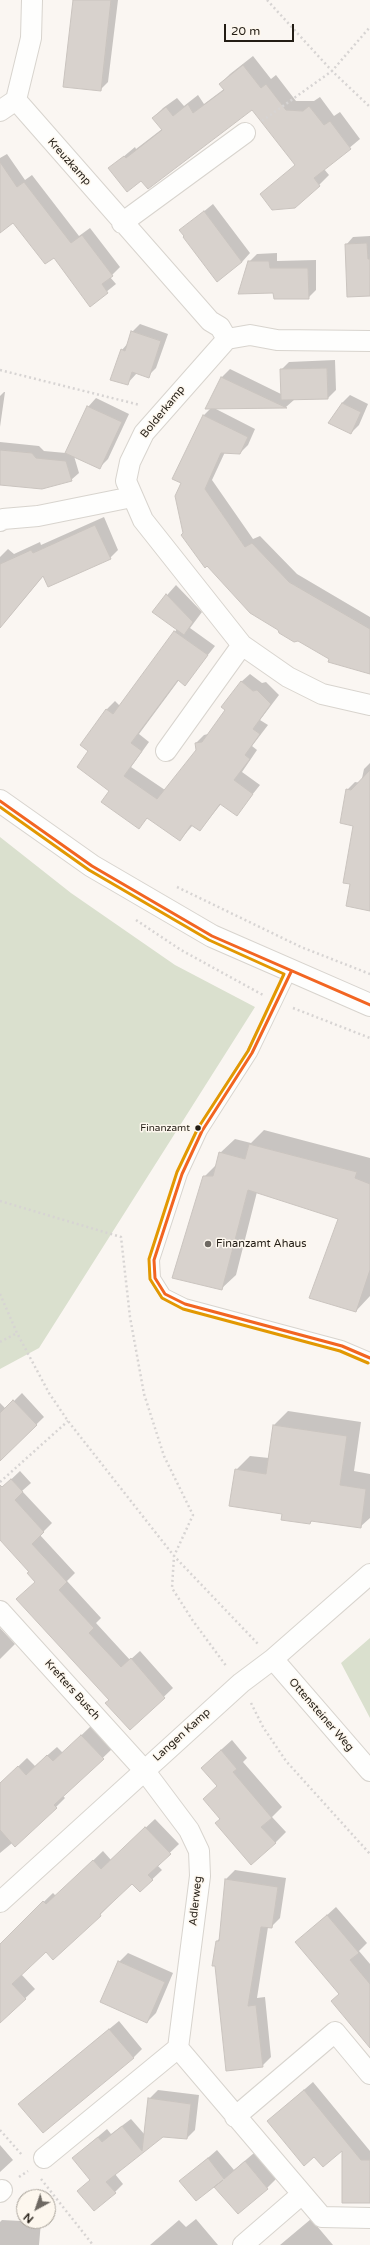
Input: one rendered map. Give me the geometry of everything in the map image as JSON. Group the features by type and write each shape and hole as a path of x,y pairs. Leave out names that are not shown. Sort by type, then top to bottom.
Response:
{"main road":[{"path":"0,801 92,866 212,936 370,1005"}],"street":[{"name":"Kreuzkamp","path":"32,0 31,38 8,106 122,223 210,321 220,327 227,339"},
{"path":"122,223 245,132"},
{"path":"227,339 250,335 277,340 370,341"},
{"name":"Bolderkamp","path":"227,339 162,410 144,433 130,462 126,481 132,497 143,520 242,645 288,677 322,694 370,705"},
{"path":"1,519 38,516 132,497"},
{"path":"166,751 242,645"},
{"name":"Langen Kamp","path":"0,1902 240,1683 273,1659 370,1574"},
{"name":"Krefters Busch","path":"0,1610 144,1770"},
{"name":"Ottensteiner Weg","path":"273,1659 370,1771"},
{"name":"Adlerweg","path":"144,1770 189,1830 198,1851 200,1876 178,2048"},
{"path":"235,2117 335,2032 370,2074"},
{"path":"38,2163 178,2048 235,2117 322,2217 370,2218"},
{"path":"243,2245 302,2194"}],"lane":[{"path":"292,972 252,1053 202,1131 182,1174 154,1260 155,1278 165,1294 185,1304 342,1346 370,1358"}],"path":[{"path":"267,0 332,71 370,107"},
{"path":"245,132 332,71 370,27"},
{"path":"0,370 162,410"},
{"path":"175,886 301,947 370,974"},
{"path":"0,1201 121,1237 130,1317 144,1394 164,1456 193,1515 174,1556 172,1588 193,1621 240,1683 264,1727 286,1761 370,1854"},
{"path":"0,1294 17,1333 49,1393 68,1421 174,1556 273,1659"},
{"path":"0,1342 17,1333"},
{"path":"0,1482 68,1421"},
{"path":"0,2130 38,2163 93,2245"},
{"path":"1,2190 38,2163"}],"green space":[{"path":"0,837 71,893 175,965 255,1007 39,1348 0,1369"},
{"path":"370,1638 370,1718 341,1663"}],"building":[{"path":"73,0 111,0 101,91 63,87"},
{"path":"243,65 261,88 266,84 286,110 303,111 309,106 324,125 330,121 351,149 314,178 320,186 295,208 272,210 260,194 295,165 252,110 148,189 141,181 127,192 108,168 124,156 126,158 162,130 152,118 166,107 173,116 188,104 193,113 224,90 219,84"},
{"path":"0,162 17,187 24,182 71,243 82,235 113,276 102,284 108,293 90,307 54,258 45,264 13,223 0,233"},
{"path":"204,211 242,262 217,282 179,230"},
{"path":"367,243 368,259 370,259 370,296 347,297 345,244"},
{"path":"248,261 269,261 270,268 308,268 309,299 274,299 273,293 238,294"},
{"path":"131,331 161,341 149,378 132,372 128,385 110,380 121,349 125,351"},
{"path":"327,368 328,399 281,400 280,369"},
{"path":"221,377 287,408 205,409"},
{"path":"342,403 361,412 351,434 328,423"},
{"path":"87,406 122,422 100,469 65,453"},
{"path":"203,415 248,437 240,454 221,453 205,489 245,547 252,543 289,582 370,629 370,674 328,662 329,659 298,641 294,642 279,633 278,630 250,613 207,566 205,568 181,535 183,533 175,496 181,483 172,479"},
{"path":"0,450 32,453 36,458 66,461 72,481 42,489 0,485"},
{"path":"95,525 111,559 48,587 43,576 0,628 0,564 31,550 33,553"},
{"path":"166,594 193,622 184,635 152,612"},
{"path":"174,631 208,655 185,686 178,680 131,743 142,751 124,776 157,799 196,750 195,743 202,742 225,710 221,707 241,681 253,691 257,690 271,704 253,729 260,734 245,755 250,759 234,780 253,794 237,816 220,804 200,831 191,825 180,841 147,818 139,829 101,802 109,791 77,767 88,751 80,745 106,709 113,714"},
{"path":"370,770 370,911 346,906 350,884 343,883 353,826 340,823 346,789 351,790"},
{"name":"Finanzamt Ahaus","path":"249,1144 357,1172 355,1178 370,1184 370,1270 356,1312 309,1298 338,1219 248,1190 222,1290 172,1278 203,1176 213,1176 219,1152 245,1159"},
{"path":"13,1400 37,1425 0,1461 0,1413"},
{"path":"273,1425 347,1436 340,1485 366,1489 361,1528 311,1521 310,1524 281,1520 282,1514 229,1506 235,1469 266,1474"},
{"path":"11,1479 23,1492 15,1500 44,1532 32,1544 67,1582 59,1590 94,1628 89,1633 121,1667 131,1658 165,1698 130,1730 105,1703 109,1700 16,1599 35,1582 27,1573 29,1572 0,1540 0,1485 2,1487"},
{"path":"81,1735 104,1759 54,1805 57,1808 15,1847 0,1830 0,1783 18,1766 26,1775 47,1755 53,1761"},
{"path":"221,1750 237,1769 233,1772 272,1818 261,1827 276,1843 251,1865 215,1823 220,1819 203,1799 217,1786 201,1768"},
{"path":"145,1827 171,1854 148,1875 153,1880 140,1892 132,1884 100,1914 101,1916 53,1960 46,1952 12,1984 26,1999 0,2023 0,1944 43,1901 46,1904 93,1860 101,1869"},
{"path":"225,1879 278,1887 272,1928 261,1927 248,2006 256,2005 263,2067 226,2071 215,1966 212,1966 216,1941 219,1941"},
{"path":"327,1915 359,1953 350,1960 370,1984 370,2048 331,2001 339,1994 295,1942"},
{"path":"118,1961 165,1982 147,2023 100,2002"},
{"path":"109,2029 134,2058 43,2133 18,2104"},
{"path":"304,2090 361,2160 370,2160 370,2203 342,2203 342,2151 323,2167 314,2157 304,2166 267,2121"},
{"path":"148,2098 191,2104 187,2139 163,2137 106,2182 116,2193 94,2211 77,2191 90,2180 72,2158 98,2137 102,2142 122,2126 142,2151"},
{"path":"208,2158 224,2179 245,2161 268,2189 238,2214 214,2187 196,2201 179,2181"}],"transit line":[{"path":"0,801 92,866 212,936 370,1005"},
{"path":"0,807 89,870 209,940 284,974 248,1051 198,1128 177,1172 149,1259 150,1279 162,1298 183,1309 340,1351 368,1363"},
{"path":"291,972 252,1053 202,1131 182,1174 154,1260 155,1278 165,1294 185,1304 342,1346 370,1358"}],"place":[{"name":"Finanzamt","path":"198,1128"},
{"name":"Finanzamt Ahaus","path":"208,1244"}]}
